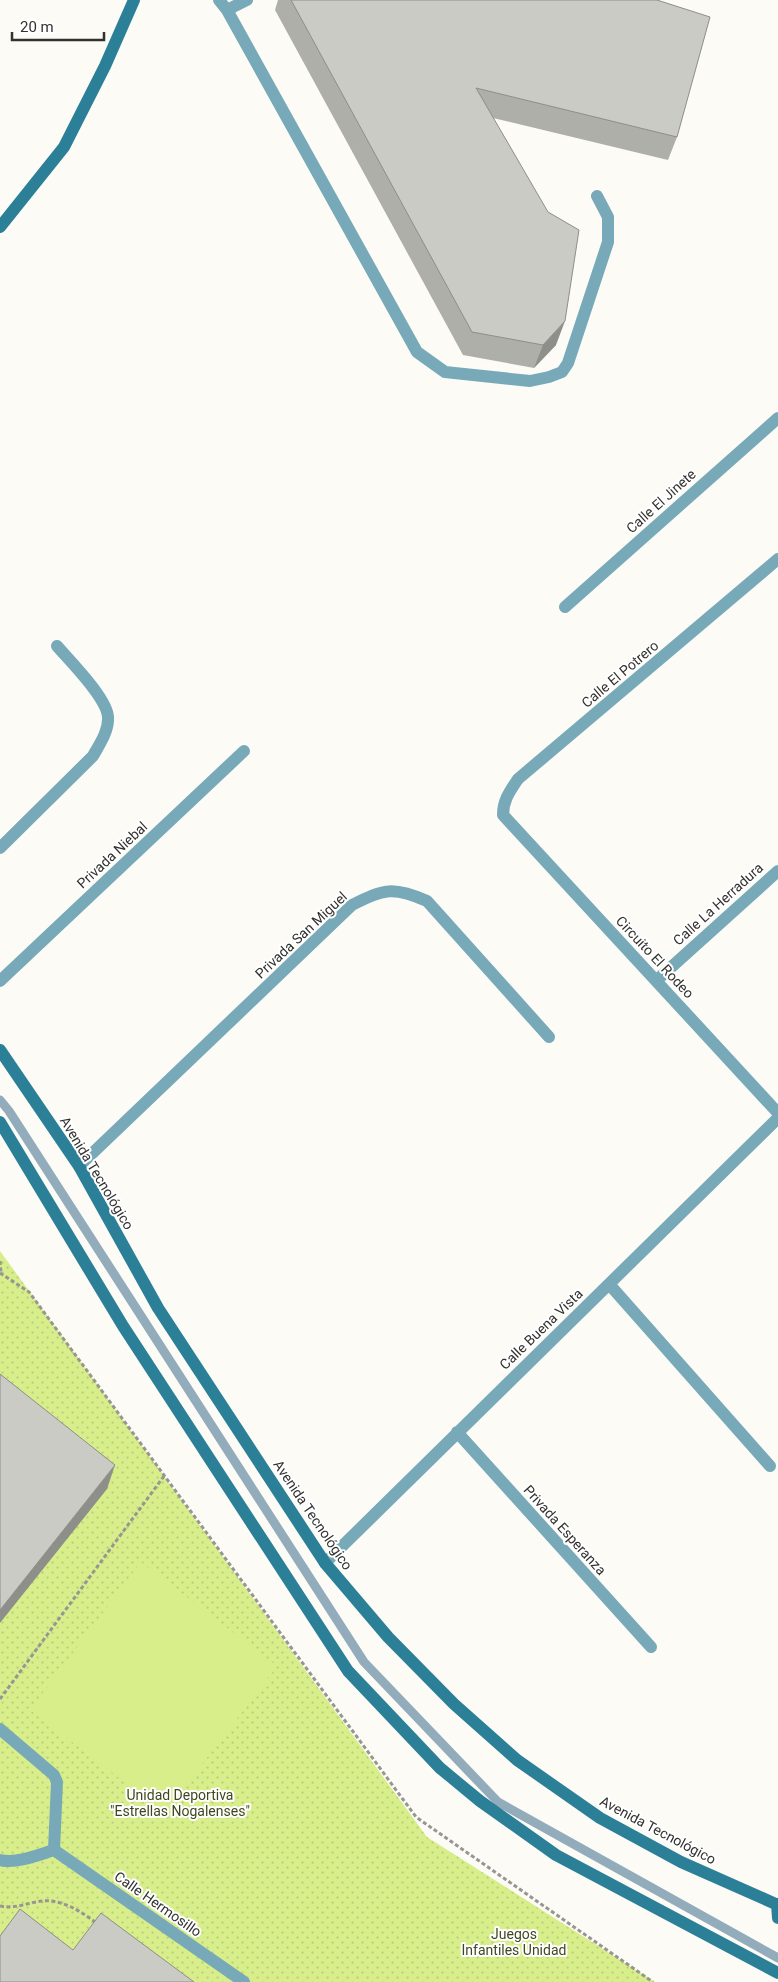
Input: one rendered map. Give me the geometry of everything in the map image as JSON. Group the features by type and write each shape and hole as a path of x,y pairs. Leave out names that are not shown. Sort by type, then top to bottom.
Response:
{"main road":[{"path":"0,227 64,147 105,66 134,0"},
{"name":"Avenida Tecnológico","path":"0,1050 79,1166 158,1308 325,1563 388,1637 454,1704 517,1760 600,1818 681,1862 778,1904"},
{"path":"0,1122 123,1326 348,1671 440,1768 480,1801 556,1855 778,1973"},
{"path":"778,1904 778,1918"}],"street":[{"path":"219,0 227,10 417,352 445,372 530,382 562,372 568,363 608,242 608,218 597,196"},
{"path":"227,10 247,0"},
{"name":"Calle El Jinete","path":"565,607 778,418"},
{"name":"Calle El Potrero","path":"508,822 503,815 503,807 507,795 518,779 778,559"},
{"path":"0,848 92,756 104,738 108,718 103,701 57,646"},
{"name":"Privada Niebal","path":"0,981 244,751"},
{"name":"Circuito El Rodeo","path":"508,822 657,980 778,1113"},
{"name":"Calle La Herradura","path":"657,980 778,871"},
{"name":"Privada San Miguel","path":"79,1166 352,905 376,893 391,890 410,894 427,901 548,1037"},
{"name":"Calle Buena Vista","path":"325,1563 778,1118"},
{"path":"609,1284 770,1466"},
{"name":"Privada Esperanza","path":"457,1432 651,1647"},
{"path":"0,1729 54,1775 57,1782 54,1850 19,1860 0,1860"},
{"name":"Calle Hermosillo","path":"54,1850 244,1982"}],"path":[{"path":"0,1261 0,1273 29,1292 416,1816 653,1982"},
{"path":"0,1698 164,1476"},
{"path":"0,1906 9,1908 50,1900 76,1909 101,1926"}],"green space":[{"name":"Unidad Deportiva \"Estrellas Nogalenses\"","path":"0,1251 427,1837 655,1982 0,1982"},
{"path":"141,1562 277,1666 165,1813 30,1710"}],"building":[{"path":"291,0 657,0 710,17 677,137 476,88 548,212 579,230 565,321 543,345 472,332"},
{"path":"0,1374 115,1465 0,1610"},
{"path":"20,1909 73,1950 101,1913 194,1982 0,1982 0,1936"}],"waterway":[{"path":"0,1100 9,1111 364,1662 498,1802 778,1958"}],"park label":[{"name":"Juegos Infantiles Unidad","path":"514,1942"}]}
